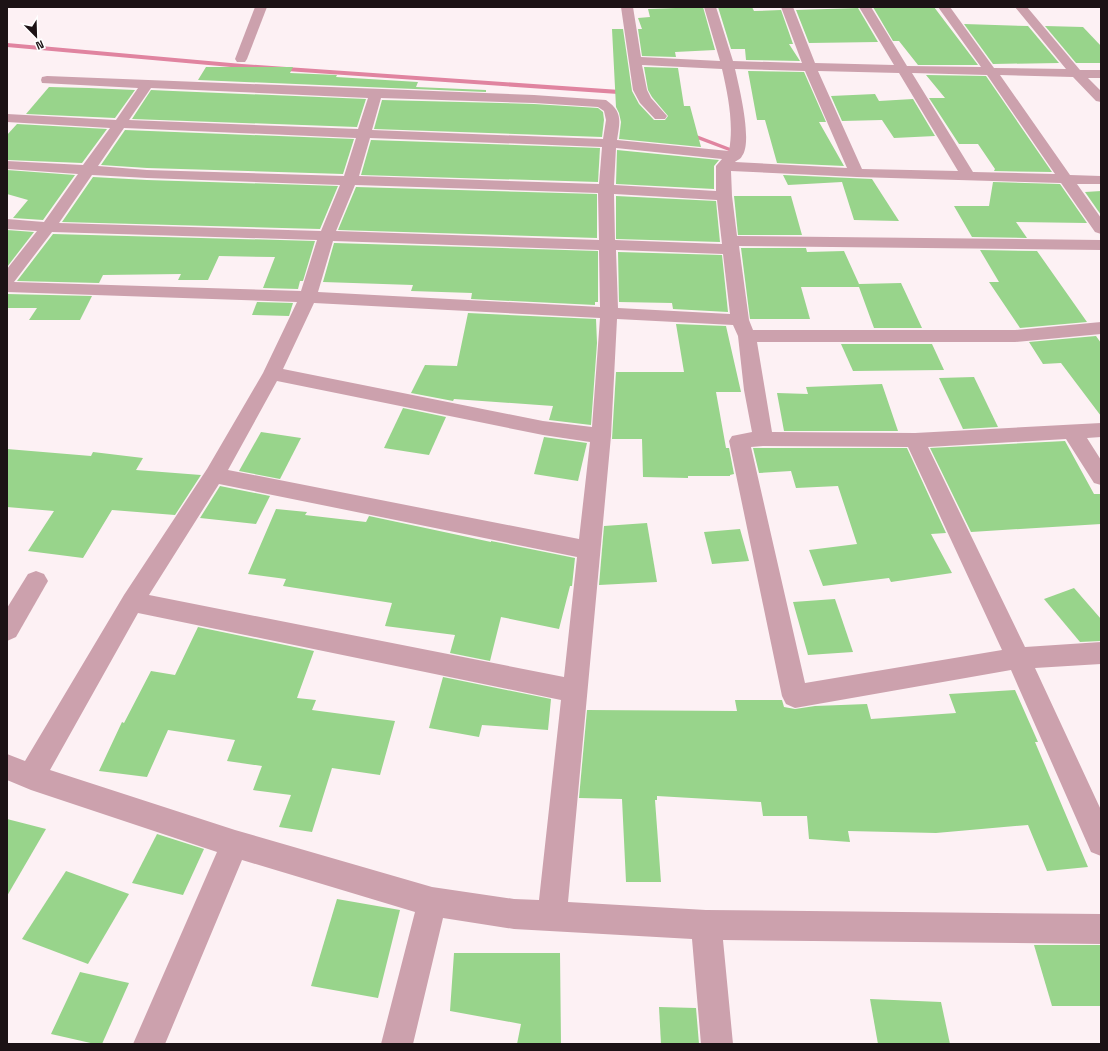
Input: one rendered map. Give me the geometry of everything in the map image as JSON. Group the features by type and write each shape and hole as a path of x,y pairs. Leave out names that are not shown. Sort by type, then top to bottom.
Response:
{"street":[{"path":"240,59 261,7"},
{"path":"628,7 642,96 660,116"},
{"path":"710,7 725,51 737,109 740,145 736,155 728,161 724,196 763,439"},
{"path":"787,7 810,67 857,173"},
{"path":"865,7 968,176"},
{"path":"944,7 991,71 1101,229"},
{"path":"1021,7 1077,74 1101,98"},
{"path":"636,61 727,65 1101,74"},
{"path":"47,80 534,99 600,103 610,109 612,114 606,189 609,313 601,436 552,917"},
{"path":"7,280 48,227 118,124 147,85"},
{"path":"376,94 350,180 326,237 308,298 272,373 214,475 19,772 235,844 432,902 514,914 706,925 1101,929"},
{"path":"7,118 364,134 609,142 687,149 728,161 857,173 1101,180"},
{"path":"7,165 147,174 606,189 724,196"},
{"path":"7,224 48,227 326,237 607,245 1101,245"},
{"path":"7,287 308,298 609,313 744,328 1015,336 1101,328"},
{"path":"272,373 543,428 601,436"},
{"path":"1101,430 915,440 763,439 739,441 794,696 1018,658 1101,653"},
{"path":"1072,432 1101,478"},
{"path":"915,440 1018,658 1101,842"},
{"path":"214,475 589,550"},
{"path":"7,630 36,581"},
{"path":"132,602 574,691"},
{"path":"149,1044 235,844"},
{"path":"398,1044 432,902"},
{"path":"706,925 717,1044"}],"building":[{"path":"703,7 715,50 675,52 676,57 642,56 638,29 642,29 638,18 650,17 648,9"},
{"path":"718,7 752,7 754,11 781,10 793,44 789,44 800,61 746,60 745,49 731,49"},
{"path":"873,7 934,7 978,65 918,65 899,41 893,41"},
{"path":"858,8 878,42 809,43 796,10"},
{"path":"964,24 1028,26 1059,63 993,64"},
{"path":"1045,26 1083,27 1101,46 1101,63 1076,63"},
{"path":"612,29 623,29 632,91 639,104 654,120 665,120 668,116 648,90 644,67 678,68 684,106 690,106 701,147 619,139 621,122 616,107"},
{"path":"206,67 293,67 290,73 337,75 336,77 418,82 416,87 486,90 486,92 198,80"},
{"path":"748,71 804,72 826,122 819,122 844,166 777,163 765,120 757,120"},
{"path":"926,75 986,76 1052,172 994,171 995,169 978,144 959,144 929,98 945,98"},
{"path":"49,87 135,90 115,118 26,114"},
{"path":"151,90 366,99 357,127 132,119"},
{"path":"875,94 879,101 913,99 935,136 894,138 882,120 842,121 831,96"},
{"path":"382,100 534,104 598,108 603,112 604,120 602,137 374,129"},
{"path":"17,124 107,129 82,163 7,160 7,135"},
{"path":"125,130 354,139 343,174 147,168 101,165"},
{"path":"371,140 600,148 598,182 361,175"},
{"path":"617,150 719,160 714,166 714,189 616,184"},
{"path":"7,170 75,175 43,220 13,218 28,200 7,194"},
{"path":"783,175 872,179 899,221 854,220 842,182 788,185"},
{"path":"93,177 338,186 320,229 62,222"},
{"path":"993,182 1060,184 1087,223 1016,222 1027,238 972,237 954,206 989,206"},
{"path":"356,187 597,194 597,238 338,230"},
{"path":"1101,191 1101,215 1085,192"},
{"path":"616,196 716,201 720,242 616,239"},
{"path":"734,196 791,196 802,235 738,235"},
{"path":"7,230 34,232 7,267"},
{"path":"53,234 315,241 303,281 300,281 298,289 263,288 275,257 219,256 208,280 178,280 181,274 103,275 99,283 17,281"},
{"path":"334,243 598,251 598,302 595,302 595,305 471,299 472,293 411,291 413,285 323,282"},
{"path":"741,248 806,248 807,252 844,251 859,284 901,283 922,328 874,328 859,287 801,287 810,319 750,319"},
{"path":"980,250 1037,251 1087,322 1020,328 989,282 999,282"},
{"path":"618,252 722,255 728,312 673,309 672,303 619,302"},
{"path":"7,294 92,296 80,320 29,320 37,308 7,308"},
{"path":"257,302 293,303 289,316 252,315"},
{"path":"468,313 596,319 597,343 591,425 549,420 553,406 454,399 453,401 411,393 425,365 457,366"},
{"path":"676,324 726,326 741,392 716,392 726,448 729,448 734,474 730,476 688,476 688,478 643,477 642,439 612,439 616,372 684,372"},
{"path":"1096,336 1101,343 1101,416 1061,363 1043,364 1029,342"},
{"path":"841,344 932,344 944,370 853,371"},
{"path":"974,377 998,427 963,429 939,378"},
{"path":"882,384 898,431 784,431 777,393 808,394 806,387"},
{"path":"403,408 446,417 429,455 384,448"},
{"path":"261,432 301,438 280,479 239,471"},
{"path":"544,437 587,443 578,481 534,474"},
{"path":"1065,441 1094,494 1101,494 1101,524 971,532 930,448"},
{"path":"753,448 907,448 946,533 931,534 952,573 891,582 889,578 823,586 809,550 857,544 838,486 796,488 791,471 759,473"},
{"path":"7,449 91,456 93,452 143,458 136,470 201,475 175,515 112,510 83,558 28,551 54,511 7,507"},
{"path":"220,486 270,496 256,524 200,518"},
{"path":"276,509 307,512 305,515 366,522 369,516 575,558 572,586 570,586 559,629 501,617 490,661 450,653 455,635 385,626 392,603 283,586 286,579 248,574"},
{"path":"647,523 657,582 599,585 604,526"},
{"path":"740,529 749,561 712,564 704,532"},
{"path":"1074,588 1101,619 1101,641 1080,642 1044,599"},
{"path":"835,599 853,652 808,655 793,602"},
{"path":"198,627 314,651 297,698 316,700 312,710 395,721 380,775 332,768 312,832 279,827 291,795 253,790 262,766 227,761 235,740 168,730 147,777 99,771 122,722 124,723 151,671 175,675"},
{"path":"443,677 551,699 548,730 482,725 479,737 429,728"},
{"path":"1015,690 1038,742 1035,742 1088,867 1047,871 1028,825 936,833 848,831 850,842 809,839 807,816 763,816 761,802 657,796 657,800 655,800 661,882 626,882 622,799 579,798 587,710 737,711 735,700 782,700 784,707 795,709 815,706 867,704 871,719 956,713 949,694"},
{"path":"7,819 46,829 7,896"},
{"path":"157,834 204,849 183,895 132,883"},
{"path":"66,871 129,894 88,964 22,939"},
{"path":"337,899 400,910 378,998 311,986"},
{"path":"1034,945 1101,945 1101,1006 1052,1006"},
{"path":"454,953 560,953 561,1044 517,1044 521,1024 450,1011"},
{"path":"80,972 129,983 102,1044 95,1044 51,1034"},
{"path":"870,999 941,1002 950,1044 878,1044"},
{"path":"659,1007 696,1008 699,1044 661,1044"}],"waterway":[{"path":"7,45 242,66 620,92 624,99"},
{"path":"686,133 731,150"}]}
